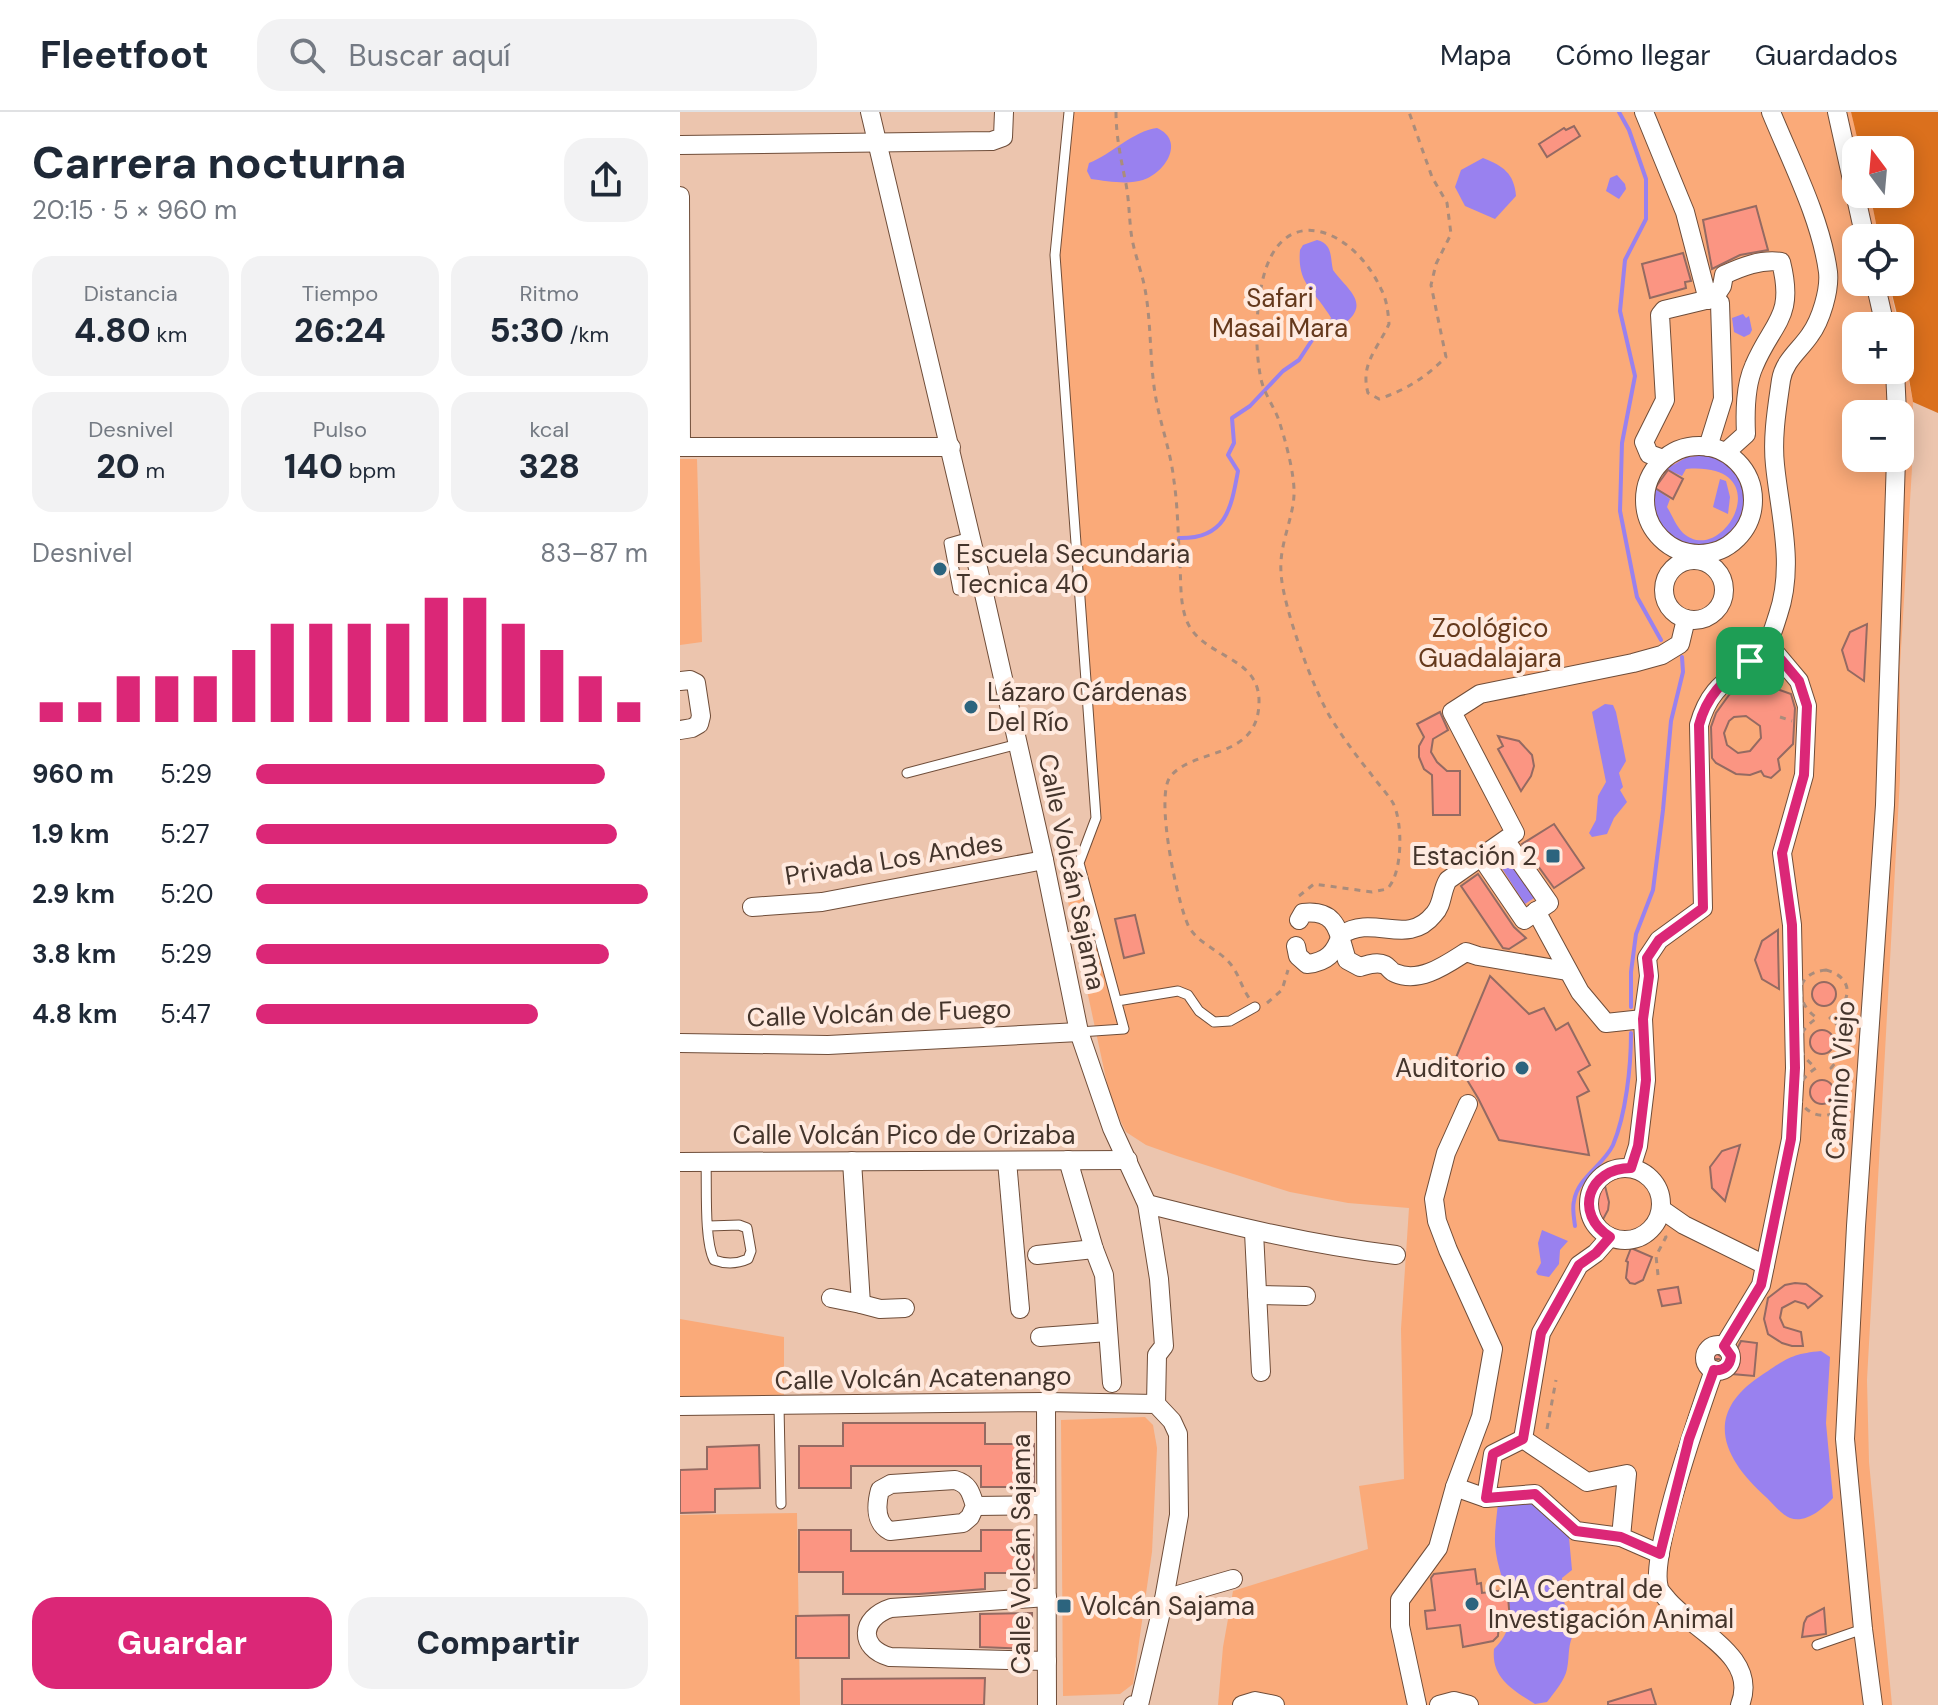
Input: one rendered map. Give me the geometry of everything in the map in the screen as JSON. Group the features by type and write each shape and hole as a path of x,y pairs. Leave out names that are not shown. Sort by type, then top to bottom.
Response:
{"street":[{"name":"Calle Volcán Sajama","path":"870,112 951,447 1044,860 1079,1032 1112,1128 1147,1204 1159,1279 1164,1346 1168,1355 1163,1405"},
{"path":"680,145 992,141 1003,137 1004,112"},
{"path":"1644,112 1685,212 1711,299 1720,303 1723,399 1717,450"},
{"path":"1631,1168 1638,1146 1646,1080 1643,1019 1649,976 1647,958 1659,940 1703,908 1699,725 1704,704 1716,689 1767,643 1779,612 1785,587 1787,555 1775,462 1776,413 1782,374 1792,355 1812,333 1825,300 1829,276 1824,247 1771,112"},
{"path":"1837,112 1862,224"},
{"path":"680,196 681,447 951,447"},
{"path":"1663,459 1649,454 1644,442 1665,400 1660,315 1664,310 1711,299 1722,286 1724,275 1755,263 1781,262 1786,282 1784,313 1752,370 1745,414 1746,434 1717,450"},
{"path":"1663,459 1648,479 1644,493 1645,511 1651,527 1672,548 1695,557 1714,567 1721,576 1724,596 1715,612 1698,620 1686,619 1671,609 1664,590 1670,572 1695,557 1727,547 1741,535 1751,517 1753,498 1742,466 1717,450 1686,447 1663,459"},
{"name":"Camino Viejo","path":"1873,1705 1845,1439 1856,1226 1885,805 1896,472"},
{"path":"1292,953 1307,964 1321,963 1336,949 1341,935 1361,925 1394,930 1420,927 1439,909 1443,888 1448,880 1496,852 1510,847 1549,903 1524,920 1486,864 1496,852 1515,833 1452,712 1480,694 1662,655 1680,644 1686,619"},
{"path":"1740,1705 1744,1694 1740,1668 1727,1651 1677,1611 1659,1588 1660,1554 1689,1439 1714,1370 1706,1362 1706,1353 1715,1345 1724,1346 1761,1285 1791,1139 1795,1068 1792,925 1782,853 1804,775 1807,706 1799,681 1767,643"},
{"path":"680,681 696,683 701,716 699,724 680,730"},
{"name":"Privada Los Andes","path":"752,907 822,902 1044,860"},
{"path":"1536,911 1580,992 1606,1023 1643,1019"},
{"path":"1297,912 1315,912 1335,922 1347,960 1360,967 1378,963 1386,965 1394,973 1411,975 1444,967 1466,952 1567,971"},
{"name":"Calle Volcán de Fuego","path":"680,1043 828,1045 1079,1032"},
{"path":"1417,1705 1400,1626 1400,1600 1438,1548 1455,1487 1481,1417 1493,1349 1448,1250 1437,1221 1434,1199 1446,1153 1468,1104"},
{"path":"1068,1160 1104,1275 1112,1383"},
{"name":"Calle Volcán Pico de Orizaba","path":"680,1162 1128,1160"},
{"path":"852,1161 861,1304"},
{"path":"1007,1161 1020,1309"},
{"path":"1643,1236 1652,1229 1661,1209 1661,1198 1651,1178 1631,1168 1608,1172 1599,1179 1589,1200 1593,1222 1610,1237 1621,1240 1643,1236 1684,1225"},
{"path":"1147,1204 1254,1232 1396,1255"},
{"path":"1661,1209 1684,1225 1765,1265"},
{"path":"1254,1232 1261,1372"},
{"path":"1523,1439 1541,1333 1579,1265 1596,1253 1610,1237"},
{"path":"1037,1255 1094,1249"},
{"path":"1257,1295 1306,1296"},
{"path":"831,1298 880,1309 905,1308"},
{"path":"1040,1337 1108,1332"},
{"name":"Calle Volcán Sajama","path":"1046,1402 1047,1705"},
{"name":"Calle Volcán Acatenango","path":"680,1406 1046,1402 1163,1405"},
{"path":"1136,1705 1164,1599 1179,1515 1178,1434 1163,1405"},
{"path":"1486,1498 1493,1454 1523,1439"},
{"path":"1523,1439 1587,1482 1627,1474 1621,1537"},
{"path":"955,1480 971,1490 975,1506 970,1517 955,1525 890,1531 880,1521 877,1503 880,1490 891,1484 955,1480"},
{"path":"1455,1487 1486,1498 1535,1494 1576,1531 1621,1537 1660,1554"},
{"path":"975,1506 1046,1505"},
{"path":"1164,1599 1233,1579"},
{"path":"1047,1597 891,1608 877,1613 867,1630 870,1644 879,1653 890,1657 1047,1661"},
{"path":"1242,1705 1255,1701 1275,1705"},
{"path":"1439,1705 1454,1701 1469,1705"}],"lane":[{"path":"1069,112 1055,255 1096,818 1079,863 1124,1029 1079,1032"},
{"path":"907,773 1018,744"},
{"path":"1117,1001 1178,991 1188,995 1199,1011 1214,1022 1230,1021 1255,1007"},
{"path":"706,1162 709,1226 711,1252 714,1260 731,1263 748,1259 751,1251 747,1228 739,1225 709,1226"},
{"path":"779,1406 781,1504"},
{"path":"1817,1645 1863,1629"}],"path":[{"path":"1116,112 1131,232 1149,319 1156,400 1175,483 1181,600 1186,620 1195,635 1248,669 1256,681 1259,696 1259,712 1254,726 1244,737 1229,749 1182,768 1170,778 1165,793 1168,842 1188,923 1196,937 1232,966 1255,1007 1266,1003 1282,990 1292,953"},
{"path":"1297,912 1300,894 1314,884 1372,892 1387,889 1397,876 1400,847 1394,805 1330,717 1316,689 1290,611 1281,573 1285,532 1294,495 1278,418 1260,374 1257,315 1269,260 1280,244 1294,232 1311,228 1326,232 1350,249 1372,272 1382,290 1389,324 1366,364 1364,381 1368,393 1379,399 1396,394 1432,371 1446,357 1431,285 1436,264 1451,234 1447,203 1432,177 1409,112"},
{"path":"1808,1017 1817,1018 1830,1018 1844,1005 1847,990 1839,976 1826,970 1811,974 1800,993 1804,1007 1817,1018"},
{"path":"1816,1068 1803,1056 1799,1042 1804,1028 1817,1018"},
{"path":"1816,1068 1800,1084 1799,1099 1808,1111 1823,1116 1838,1110 1845,1096 1843,1081 1831,1068 1843,1054 1846,1039 1843,1031 1830,1018"},
{"path":"1809,1068 1816,1068"},
{"path":"1658,1275 1656,1256 1666,1237 1664,1230"},
{"path":"1547,1429 1556,1380"}],"green space":[{"name":"Zoológico Guadalajara","path":"1065,112 1851,112 1857,136 1842,136 1842,208 1873,208 1876,224 1842,224 1842,296 1892,296 1895,312 1842,312 1842,384 1909,384 1913,400 1842,400 1842,472 1912,472 1900,666 1900,778 1867,1380 1869,1462 1892,1705 1218,1705 1223,1647 1233,1591 1368,1549 1359,1486 1404,1479 1401,1329 1409,1208 1348,1203 1290,1192 1146,1145 1126,1132 1111,1102 1065,888 1092,818 1051,256"},
{"path":"680,459 697,459 702,642 680,645"},
{"path":"680,1319 784,1337 784,1396 680,1398"},
{"path":"1145,1417 1153,1425 1157,1448 1152,1552 1133,1684 1120,1694 1063,1696 1061,1420"},
{"path":"797,1513 800,1705 680,1705 680,1515"}],"shaded area":[{"path":"1851,112 1938,112 1938,413 1913,400 1910,384 1914,384 1914,312 1896,312 1892,296 1914,296 1914,224 1876,224 1873,208 1914,208 1914,136 1857,136"},
{"path":"1157,128 1166,134 1171,148 1159,171 1137,181 1091,179 1087,171 1089,163 1139,133"},
{"path":"1483,158 1506,171 1515,188 1516,196 1495,219 1465,206 1455,187 1461,170"},
{"path":"1617,175 1626,189 1619,199 1606,191 1610,178"},
{"path":"1317,240 1328,248 1333,270 1350,290 1356,304 1356,311 1341,326 1333,321 1301,270 1300,250 1303,245"},
{"path":"1743,314 1746,318 1749,316 1752,330 1744,337 1734,332 1732,318"},
{"path":"1707,455 1725,463 1738,475 1744,486 1747,511 1739,529 1723,541 1703,546 1682,544 1665,534 1655,515 1655,488 1670,499 1667,507 1683,533 1699,540 1714,537 1727,526 1736,512 1738,495 1732,481 1715,471 1686,469 1682,476 1666,469 1687,457"},
{"path":"1720,479 1726,481 1730,497 1728,514 1713,507"},
{"path":"1605,704 1613,705 1616,712 1626,761 1619,773 1623,787 1620,790 1627,802 1614,818 1607,834 1592,837 1589,833 1596,820 1598,796 1606,782 1592,712"},
{"path":"1509,861 1534,898 1525,904 1501,867"},
{"path":"1542,1230 1568,1241 1560,1250 1559,1264 1549,1277 1536,1272 1541,1263 1538,1243"},
{"path":"1821,1351 1830,1357 1826,1423 1833,1498 1813,1514 1796,1519 1781,1512 1739,1468 1730,1453 1725,1422 1730,1406 1759,1377 1788,1359"},
{"path":"1532,1498 1568,1527 1572,1570 1562,1578 1563,1599 1575,1631 1562,1682 1547,1702 1535,1704 1505,1682 1494,1659 1494,1649 1503,1638 1510,1615 1495,1547 1498,1501"}],"building":[{"path":"1574,126 1580,136 1547,157 1539,144 1564,128"},
{"path":"1756,206 1768,250 1740,255 1712,269 1703,220"},
{"path":"1683,253 1691,281 1685,282 1686,288 1650,298 1642,264"},
{"path":"1668,470 1683,479 1673,499 1655,488"},
{"path":"1867,624 1864,681 1848,670 1842,650 1850,632"},
{"path":"1745,682 1757,682 1791,694 1795,708 1793,744 1778,759 1780,770 1771,778 1761,771 1750,775 1736,774 1712,758 1711,727 1716,713 1729,695","holes":["1746,716 1760,726 1761,738 1750,751 1738,753 1727,745 1724,733 1734,717"]},
{"path":"1440,712 1448,730 1433,739 1431,752 1447,771 1460,771 1460,815 1433,815 1432,775 1424,769 1419,757 1419,746 1424,737 1417,724"},
{"path":"1498,736 1519,741 1532,755 1534,766 1531,776 1521,791 1498,749 1503,746"},
{"name":"Estación 2","path":"1554,824 1584,868 1554,888 1522,844"},
{"path":"1478,874 1514,927 1526,938 1509,949 1503,948 1461,886"},
{"path":"1135,915 1144,953 1124,958 1115,919"},
{"path":"1778,930 1779,989 1762,979 1755,960 1762,941"},
{"name":"Auditorio","path":"1490,976 1529,1014 1544,1008 1556,1030 1568,1023 1590,1065 1578,1072 1589,1091 1577,1097 1589,1155 1499,1140 1455,1060"},
{"path":"1824,982 1833,985 1836,994 1833,1003 1824,1006 1815,1003 1812,994 1815,985"},
{"path":"1822,1030 1831,1033 1834,1042 1831,1051 1822,1054 1813,1051 1810,1042 1813,1033"},
{"path":"1822,1080 1831,1083 1834,1092 1831,1101 1822,1104 1813,1101 1810,1092 1813,1083"},
{"path":"1740,1145 1725,1201 1712,1188 1710,1167 1722,1151"},
{"path":"1603,1178 1609,1202 1601,1223 1596,1200"},
{"path":"1631,1248 1652,1257 1643,1280 1635,1284 1626,1278 1626,1261"},
{"path":"1806,1284 1822,1296 1808,1308 1795,1301 1782,1308 1780,1318 1784,1327 1801,1332 1803,1346 1782,1343 1768,1334 1764,1319 1768,1298 1785,1285"},
{"path":"1678,1287 1681,1303 1662,1306 1658,1290"},
{"path":"1741,1341 1757,1343 1754,1376 1732,1374 1733,1365 1710,1359 1713,1351 1723,1358 1734,1355"},
{"path":"843,1423 985,1423 985,1444 1034,1444 1034,1487 981,1487 981,1466 851,1466 851,1488 799,1488 799,1446 843,1446"},
{"path":"759,1445 760,1488 715,1489 715,1512 680,1513 680,1470 707,1469 707,1447"},
{"path":"799,1530 851,1530 851,1551 981,1551 981,1530 1033,1530 1034,1573 985,1573 985,1589 919,1594 843,1594 843,1572 799,1572"},
{"name":"CIA Central de Investigación Animal","path":"1475,1569 1482,1593 1498,1591 1498,1599 1508,1597 1510,1620 1499,1621 1498,1636 1493,1641 1463,1647 1460,1625 1427,1629 1425,1611 1435,1610 1431,1578 1434,1574"},
{"path":"1824,1608 1826,1634 1802,1637 1807,1617"},
{"path":"1032,1613 1032,1649 980,1647 980,1614"},
{"path":"849,1615 849,1658 796,1658 796,1616"},
{"path":"985,1678 984,1705 842,1705 842,1679"},
{"path":"1651,1689 1656,1705 1608,1705 1608,1702"}],"waterway":[{"path":"1619,112 1629,130 1646,179 1646,219 1625,260 1620,311 1635,376 1622,443 1620,511 1637,597 1661,640"},
{"path":"1179,538 1207,533 1224,519 1238,471 1228,455 1234,443 1232,418 1250,406 1283,371 1299,360 1316,334 1332,320"},
{"path":"1631,1007 1636,934 1653,890 1671,721 1683,672 1682,657"},
{"path":"1575,1226 1573,1207 1576,1193 1609,1152 1618,1133 1627,1090 1631,1033"}],"place":[{"name":"Escuela Secundaria Tecnica 40","path":"940,569"},
{"name":"Lázaro Cárdenas Del Río","path":"971,707"},
{"name":"Estación 2","path":"1553,856"},
{"name":"Auditorio","path":"1522,1068"},
{"name":"CIA Central de Investigación Animal","path":"1472,1604"},
{"name":"Volcán Sajama","path":"1064,1606"}],"route":[{"path":"1767,643 1799,681 1807,706 1804,775 1782,853 1792,925 1795,1068 1791,1139 1761,1285 1724,1346 1731,1356 1729,1364 1723,1370 1714,1370 1689,1439 1660,1554 1621,1537 1576,1531 1535,1494 1486,1498 1493,1454 1523,1439 1541,1333 1579,1265 1596,1253 1610,1237 1593,1222 1589,1200 1599,1179 1608,1172 1631,1168 1638,1146 1646,1080 1643,1019 1649,976 1647,958 1659,940 1703,908 1699,725 1704,704 1734,672 1750,661 1767,643"}],"park label":[{"name":"Safari Masai Mara","path":"1280,313"}]}
